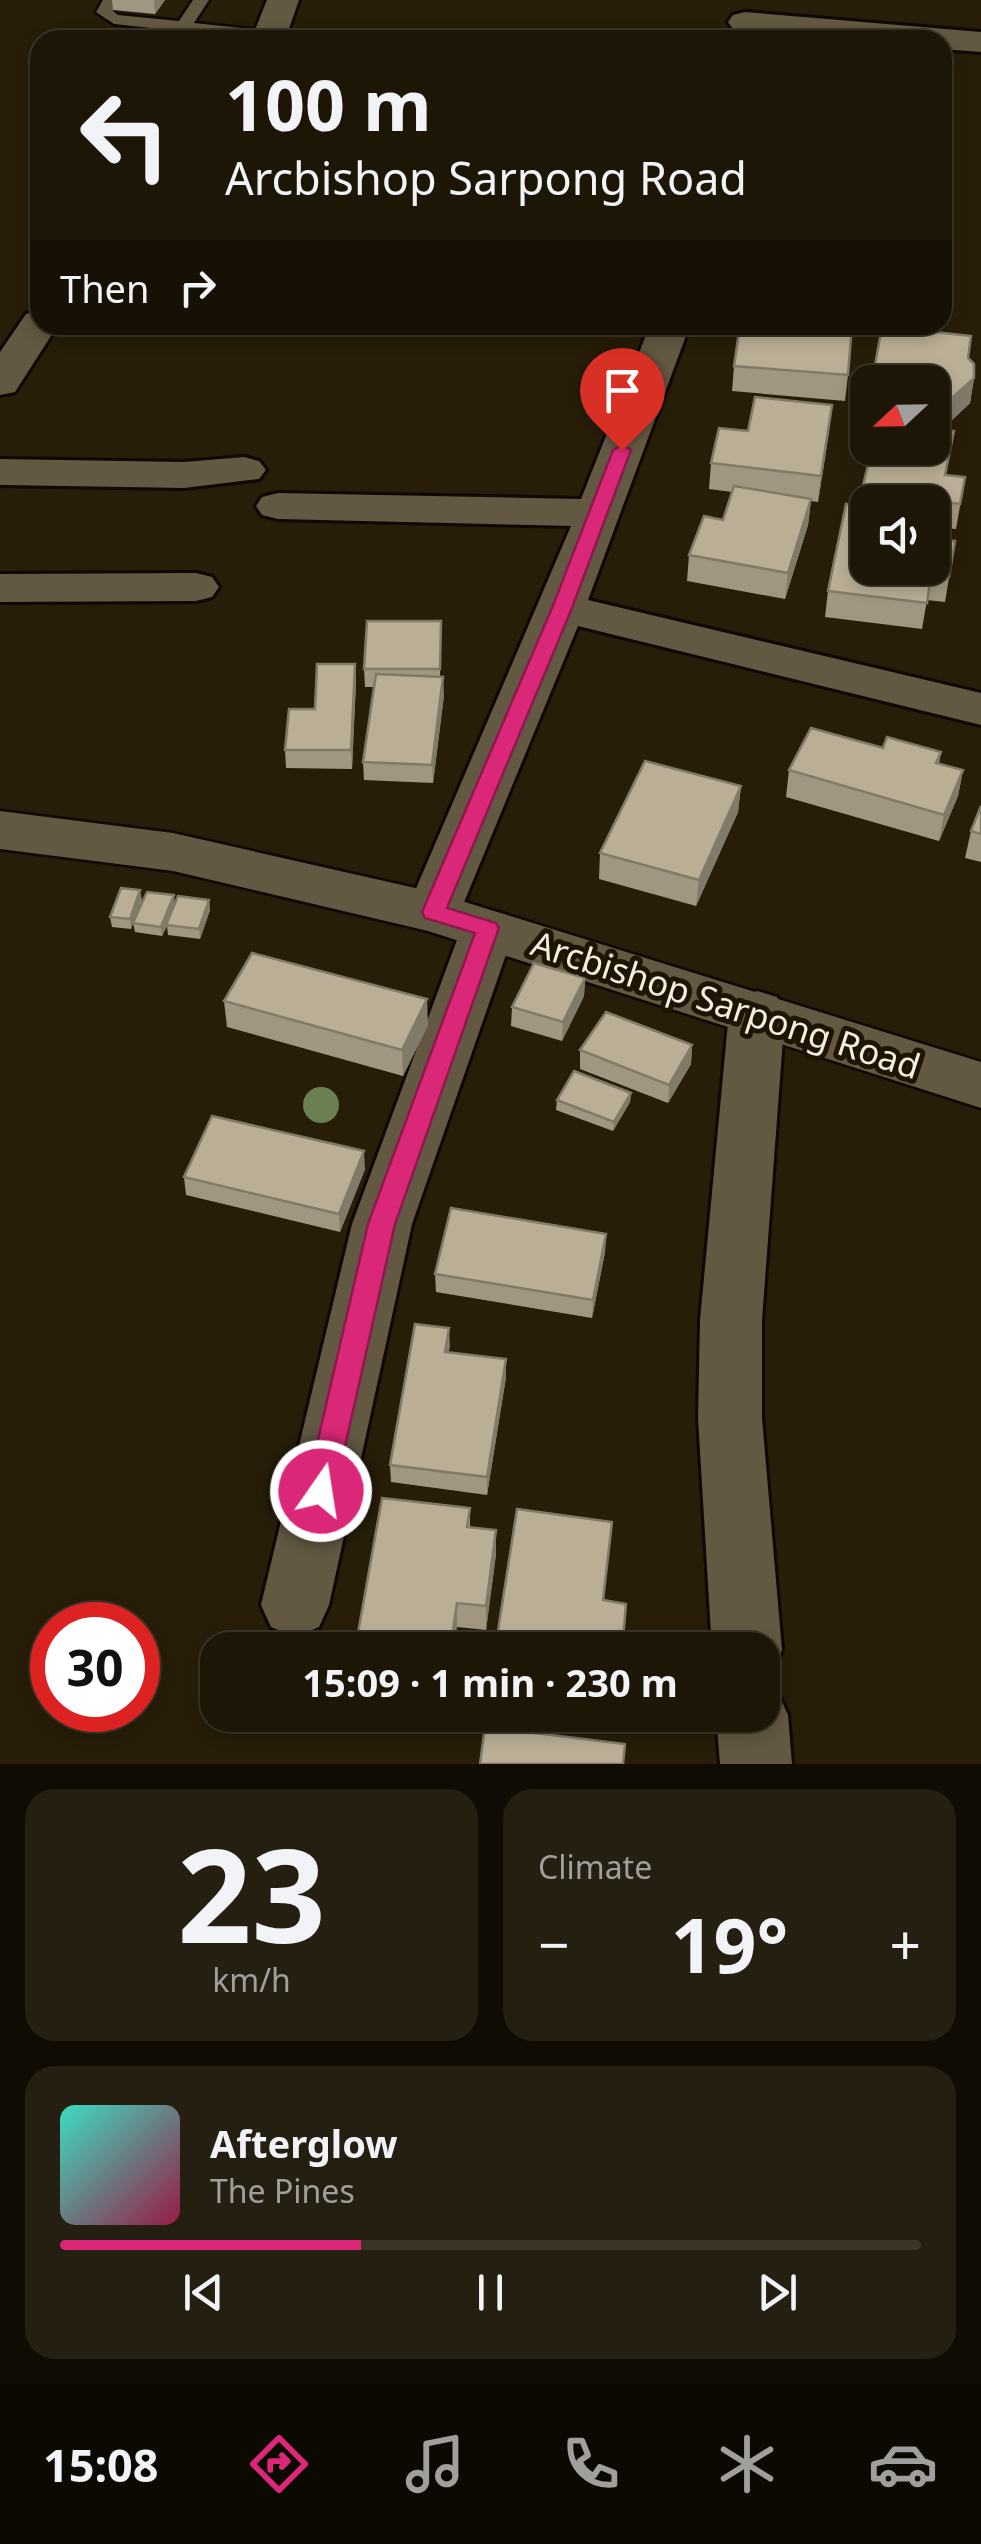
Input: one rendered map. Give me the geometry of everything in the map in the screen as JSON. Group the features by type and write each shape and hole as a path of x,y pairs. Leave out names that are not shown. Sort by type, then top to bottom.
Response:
{"street":[{"path":"271,30 282,0"},
{"path":"747,21 847,30"},
{"path":"952,39 981,42"},
{"path":"0,383 31,335"},
{"path":"294,1605 382,1224 460,920 562,608 666,335"},
{"path":"0,472 184,475 244,470"},
{"path":"278,506 598,513"},
{"path":"0,588 196,587"},
{"path":"562,608 981,710"},
{"name":"Arcbishop Sarpong Road","path":"0,830 173,852 460,920 981,1085"},
{"path":"746,1632 730,1418 730,1320 757,1012"},
{"path":"753,1732 756,1764"}],"lane":[{"path":"111,0 104,12 114,20 212,30"},
{"path":"184,26 201,0"}],"building":[{"path":"739,335 851,335 848,375 734,366"},
{"path":"880,335 971,336 968,358 974,364 974,378 953,397 950,365 875,365"},
{"path":"755,397 832,405 821,476 711,463 719,428 748,431"},
{"path":"868,465 947,465 945,475 965,477 960,504 950,503 950,485 863,485"},
{"path":"734,486 811,499 788,573 689,555 704,516 723,520"},
{"path":"846,504 850,505 850,585 929,585 927,603 828,591"},
{"path":"950,541 955,541 950,571"},
{"path":"367,621 441,621 440,669 364,669"},
{"path":"317,664 355,664 351,750 285,750 289,709 315,709"},
{"path":"376,674 443,677 432,765 363,762"},
{"path":"811,728 883,748 887,737 941,752 936,763 963,770 944,815 789,770"},
{"path":"645,761 741,786 699,880 600,853"},
{"path":"981,806 981,834 971,831"},
{"path":"121,888 140,890 130,919 110,917"},
{"path":"147,892 174,895 161,927 133,923"},
{"path":"178,896 209,900 199,929 166,925"},
{"path":"252,953 427,999 402,1050 224,1001"},
{"path":"534,963 585,978 563,1022 512,1007"},
{"path":"606,1012 692,1045 669,1085 580,1050"},
{"path":"574,1071 631,1093 614,1122 557,1100"},
{"path":"212,1116 364,1151 339,1214 184,1177"},
{"path":"451,1208 606,1234 593,1300 435,1274"},
{"path":"415,1324 449,1328 445,1352 506,1359 487,1477 390,1465"},
{"path":"382,1498 470,1508 467,1527 496,1530 486,1606 457,1603 453,1632 358,1632"},
{"path":"517,1509 612,1522 603,1600 626,1604 624,1632 498,1632"},
{"path":"484,1732 526,1732 625,1744 623,1764 480,1764"}],"route":[{"path":"321,1491 382,1224 488,928 433,912 562,608 622,450"}]}
